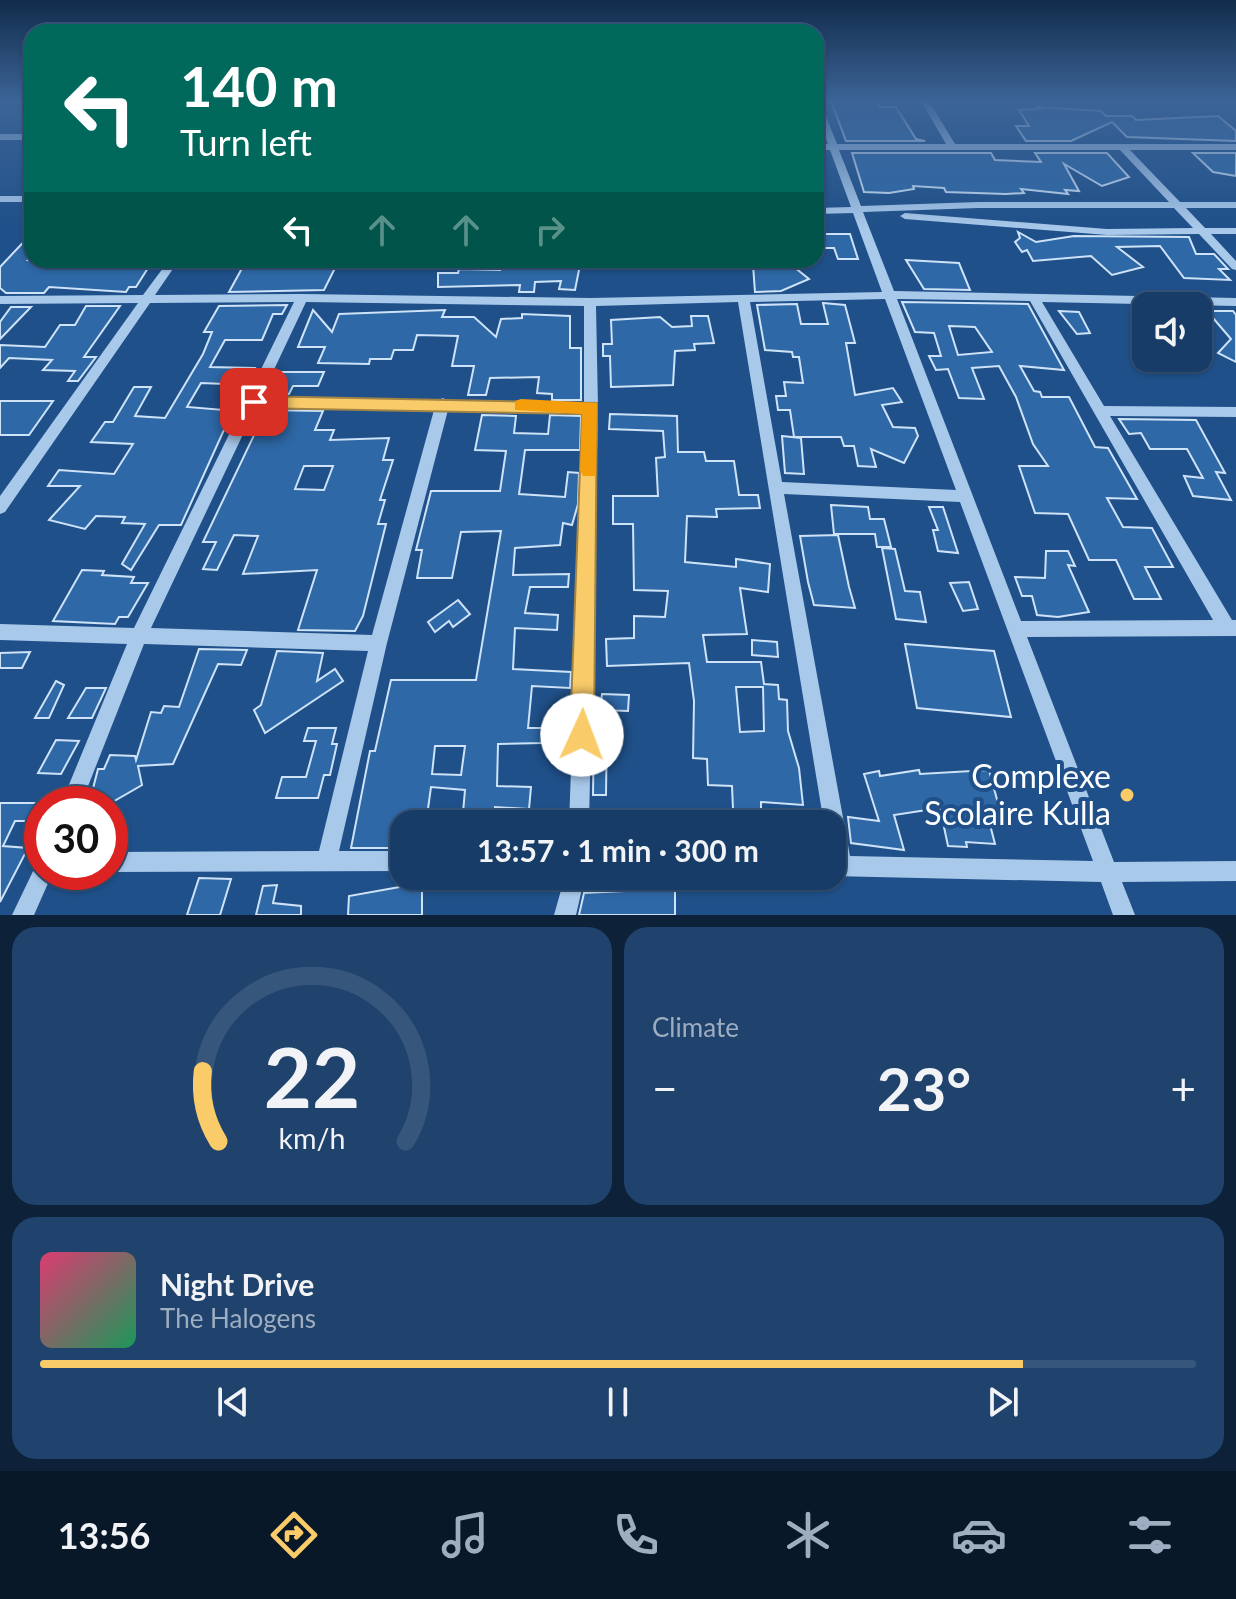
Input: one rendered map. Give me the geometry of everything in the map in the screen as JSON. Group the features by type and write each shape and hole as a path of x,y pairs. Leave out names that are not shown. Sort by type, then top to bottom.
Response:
{"street":[{"path":"832,144 1124,915"},
{"path":"824,147 1236,147"},
{"path":"1123,148 1172,204 1236,267"},
{"path":"0,199 24,199"},
{"path":"856,212 978,205 1236,205"},
{"path":"824,211 1009,226 1236,231"},
{"path":"0,508 168,268"},
{"path":"0,300 302,298 590,302 890,295 1236,302"},
{"path":"743,297 828,810"},
{"path":"1033,297 1232,628"},
{"path":"78,786 139,636 302,298"},
{"path":"579,810 591,408 590,302"},
{"path":"254,402 591,408"},
{"path":"327,860 378,643 443,403"},
{"path":"1103,411 1236,412"},
{"path":"775,488 966,496"},
{"path":"1016,629 1232,628"},
{"path":"0,632 378,643"},
{"path":"128,862 390,861"},
{"path":"846,866 1108,872 1236,871"},
{"path":"23,915 35,890"},
{"path":"565,915 571,890"}],"building":[{"path":"852,153 991,153 995,160 1041,162 1035,153 1107,153 1129,177 1102,186 1064,164 1079,191 1065,190 1068,194 1021,189 1024,193 1006,194 946,192 944,188 913,186 914,189 889,193 864,192"},
{"path":"1193,153 1236,153 1236,176 1213,172"},
{"path":"1018,232 1036,242 1074,236 1189,237 1196,254 1214,254 1228,269 1219,269 1230,280 1184,278 1160,246 1117,247 1143,267 1112,275 1091,256 1033,261 1027,250 1022,252 1015,242 1020,238"},
{"path":"824,234 850,234 858,259 838,259 834,248 824,248"},
{"path":"24,242 24,268 148,268 136,287 129,287 126,292 49,287 44,293 6,293 0,288 0,267"},
{"path":"906,260 959,263 970,290 924,289"},
{"path":"242,268 335,268 324,290 229,292"},
{"path":"579,268 575,290 559,289 561,281 535,282 534,292 519,292 520,285 438,287 438,273 458,273 459,269"},
{"path":"753,268 795,268 809,279 781,291 755,292"},
{"path":"902,302 1028,304 1064,370 1020,366 1034,391 1040,392 1042,397 1069,397 1095,447 1108,448 1137,499 1107,498 1123,527 1152,528 1173,567 1145,567 1161,599 1134,599 1116,560 1089,560 1068,514 1035,513 1019,466 1048,466 1033,444 1016,397 999,366 972,368 984,399 959,398 948,369 936,370 929,356 941,356 934,333 915,332","holes":["949,326 975,327 992,352 958,355"]},
{"path":"823,303 845,305 855,343 846,343 855,395 893,388 902,402 882,405 893,427 915,428 918,436 904,463 871,449 876,467 858,466 854,446 844,446 841,437 794,437 790,410 778,410 776,396 786,396 784,382 803,383 799,357 793,357 792,352 765,350 757,305 797,304 801,324 828,324"},
{"path":"287,305 282,314 273,314 262,340 225,340 210,367 255,368 250,385 201,383 187,407 237,411 223,432 181,525 159,525 131,570 122,564 145,524 122,523 125,517 96,516 85,529 49,520 80,486 48,486 59,470 114,474 133,444 91,442 105,422 113,422 134,387 151,387 135,416 165,418 203,354 212,332 204,332 219,306"},
{"path":"86,306 120,306 84,357 96,357 78,381 68,381 75,371 43,370 52,360 9,358 0,368 0,345 45,347 60,325 75,325"},
{"path":"11,307 31,307 0,339 0,322"},
{"path":"313,310 332,332 339,314 445,310 442,317 474,317 496,337 501,319 522,318 522,314 570,316 570,348 581,348 581,400 552,400 552,394 537,393 539,377 490,378 486,395 468,395 474,366 452,366 458,336 417,335 413,350 394,350 391,359 370,359 369,364 318,363 325,347 298,347"},
{"path":"1059,311 1079,312 1090,333 1077,334"},
{"path":"1212,311 1233,311 1236,315 1236,362 1218,353 1231,339 1212,317"},
{"path":"691,316 708,316 714,343 694,344 695,350 675,351 673,385 611,387 610,356 603,356 603,344 612,344 611,320 660,317 672,327 692,326"},
{"path":"276,372 324,372 318,386 293,386 289,394 274,394 276,385 270,385"},
{"path":"0,401 53,401 29,435 0,435"},
{"path":"266,410 323,411 315,430 334,430 330,440 389,438 383,460 393,460 380,500 385,500 378,524 386,524 363,616 355,631 298,630 317,570 243,574 258,536 234,535 217,570 203,569 216,542 203,542","holes":["304,466 333,466 324,490 295,489"]},
{"path":"610,414 677,416 678,452 704,452 706,461 734,461 739,495 758,495 760,508 716,509 717,517 687,516 685,562 736,567 736,559 770,564 768,592 740,588 747,634 703,635 707,662 761,662 764,684 778,685 779,699 787,700 788,731 799,768 803,805 761,802 761,810 733,809 732,786 708,785 707,759 693,758 694,701 689,663 607,666 606,639 634,638 634,616 665,617 668,591 634,590 633,524 613,524 613,496 658,496 656,458 665,457 663,431 609,429","holes":["736,687 763,687 764,731 740,732"]},
{"path":"482,415 516,416 514,433 548,434 550,415 581,416 580,450 525,450 519,494 565,497 568,472 579,473 578,504 572,525 563,523 560,545 515,548 513,575 569,574 568,587 530,587 525,613 558,615 557,630 515,628 513,669 571,672 570,688 532,686 528,728 543,728 542,743 498,744 497,786 531,787 529,809 495,807 495,810 463,810 465,790 431,787 428,810 390,810 390,848 351,848 370,751 375,751 391,680 476,680 501,531 461,532 452,578 417,578 422,550 416,550 431,491 500,491 506,451 475,450","holes":["435,746 465,746 461,775 432,774"]},
{"path":"1119,419 1196,420 1225,473 1216,472 1231,500 1193,496 1184,476 1203,478 1187,449 1150,449 1141,433 1129,434"},
{"path":"782,436 801,438 804,474 785,473"},
{"path":"831,505 868,507 870,519 884,519 891,547 877,547 875,534 834,534"},
{"path":"929,507 943,507 958,553 938,551 933,530 938,530"},
{"path":"838,535 855,608 814,605 808,582 800,536"},
{"path":"882,548 895,549 905,591 920,592 926,622 896,619"},
{"path":"1046,551 1068,551 1075,566 1068,565 1089,612 1058,617 1037,615 1032,596 1022,596 1015,577 1045,578"},
{"path":"82,570 134,577 131,583 148,583 128,617 119,617 115,624 53,621"},
{"path":"969,582 978,609 963,611 950,583"},
{"path":"458,600 470,614 453,627 449,621 435,632 428,622"},
{"path":"752,640 777,642 778,657 752,655"},
{"path":"905,644 994,651 1011,717 917,708"},
{"path":"199,649 247,650 241,665 218,664 173,764 138,766 142,785 128,793 128,786 94,786 98,769 104,769 110,755 135,756 136,760 151,712 161,713 164,706 179,707"},
{"path":"277,651 323,653 317,681 335,669 343,681 265,733 254,710 261,705"},
{"path":"30,652 22,668 0,668 0,653"},
{"path":"56,681 64,685 49,718 35,718"},
{"path":"86,688 106,688 92,718 68,718"},
{"path":"602,694 629,695 628,711 600,710"},
{"path":"594,723 607,723 606,795 593,795"},
{"path":"308,728 336,728 332,744 337,744 330,775 324,775 318,798 276,798 282,777 306,777 316,741 304,741"},
{"path":"56,740 79,741 61,774 38,773"},
{"path":"919,770 920,774 989,770 1002,818 988,817 995,844 966,842 967,847 948,846 940,808 894,815 904,850 851,843 848,817 879,821 864,774 879,771 880,776"},
{"path":"0,803 24,803 24,821 15,821 3,846 24,848 24,856 0,902"},
{"path":"199,878 231,879 220,915 187,915"},
{"path":"277,885 273,903 301,906 301,915 256,915 263,886"},
{"path":"390,889 422,890 422,915 348,915 349,896"},
{"path":"675,891 675,915 579,915 584,893"}],"slow traffic":[{"path":"521,405 591,408 589,470"}],"place":[{"name":"Complexe Scolaire Kulla","path":"1127,795"}],"route":[{"path":"254,402 591,408 582,735"}]}
